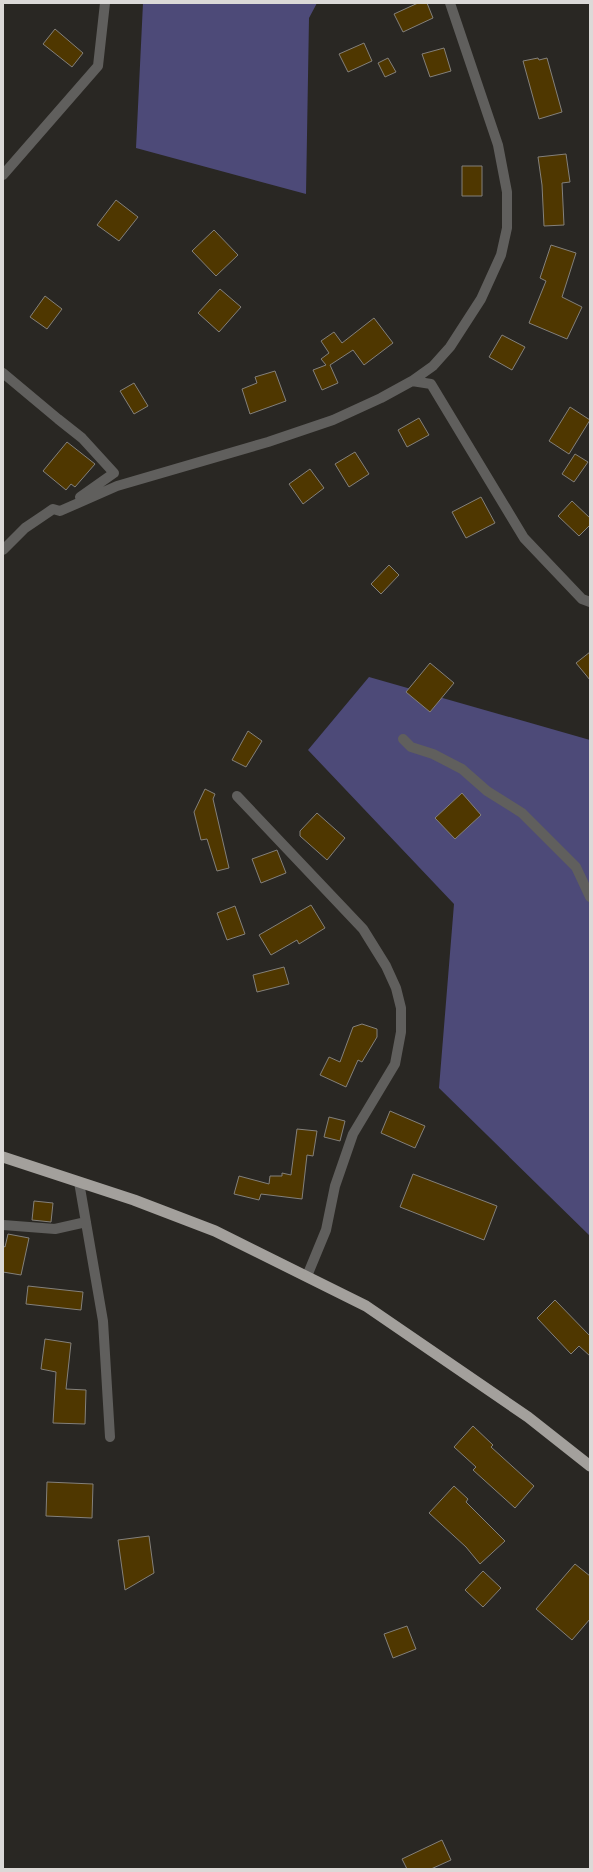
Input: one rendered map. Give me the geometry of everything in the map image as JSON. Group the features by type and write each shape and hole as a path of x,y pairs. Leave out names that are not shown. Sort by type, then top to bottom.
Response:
{"highway":[{"path":"3,1156 134,1200 215,1231 307,1276 384,1317 528,1417 589,1465"}],"street":[{"path":"3,175 98,66 105,3"},
{"path":"3,550 25,528 53,509 60,511 117,486 313,427 381,398 412,381 433,366 450,347 481,299 501,256 507,228 507,192 498,145 450,3"},
{"path":"3,373 82,438 114,473 60,511"},
{"path":"412,381 430,384 524,538 582,599 590,602"},
{"path":"403,739 410,747 433,754 462,769 487,791 522,812 576,867 590,897"},
{"path":"237,796 363,929 386,966 396,988 400,1008 401,1032 395,1064 353,1134 334,1186 326,1230 307,1276"},
{"path":"79,1182 103,1321 110,1437"},
{"path":"3,1225 55,1229 86,1222"}],"shaded area":[{"path":"143,3 317,3 309,18 306,194 136,148"},
{"path":"369,677 590,740 590,1236 439,1088 454,904 308,750"}],"building":[{"path":"418,3 427,3 433,18 403,32 394,14"},
{"path":"55,29 83,53 72,67 43,44"},
{"path":"364,43 372,61 348,72 339,54"},
{"path":"444,48 451,71 430,77 422,54"},
{"path":"388,58 396,72 385,77 378,63"},
{"path":"538,58 539,60 547,58 562,112 539,119 523,61"},
{"path":"566,154 570,182 562,183 564,225 544,226 542,185 538,157"},
{"path":"462,166 482,166 482,196 462,196"},
{"path":"116,200 138,217 119,241 97,225"},
{"path":"214,230 238,255 216,276 192,251"},
{"path":"551,245 576,253 562,297 582,307 567,339 529,323 546,281 540,278"},
{"path":"220,289 241,307 219,332 198,313"},
{"path":"45,296 62,309 47,329 30,317"},
{"path":"374,318 393,343 364,365 353,350 330,365 338,383 322,390 313,370 326,365 321,359 329,353 321,341 334,332 342,343"},
{"path":"502,335 525,347 512,370 489,357"},
{"path":"275,371 286,401 250,414 242,389 257,383 255,377"},
{"path":"134,383 148,406 134,414 120,391"},
{"path":"570,407 590,420 569,454 549,441"},
{"path":"419,418 429,435 407,447 398,430"},
{"path":"67,442 95,464 75,487 71,484 66,490 43,471"},
{"path":"355,452 369,474 349,487 335,464"},
{"path":"575,454 588,462 574,482 562,474"},
{"path":"310,469 324,488 303,504 289,484"},
{"path":"481,497 495,523 466,538 452,512"},
{"path":"572,501 590,518 590,525 579,536 558,516"},
{"path":"389,565 399,575 381,594 371,584"},
{"path":"590,652 590,680 576,663"},
{"path":"430,663 454,683 430,712 406,692"},
{"path":"248,731 262,741 246,767 232,760"},
{"path":"205,789 215,794 213,799 229,868 217,871 207,839 201,840 194,812"},
{"path":"462,793 481,815 455,839 435,818"},
{"path":"317,813 345,838 327,860 300,836 300,831"},
{"path":"277,850 286,873 261,883 252,859"},
{"path":"311,905 325,928 299,944 297,940 271,955 259,935"},
{"path":"235,906 245,934 227,940 217,913"},
{"path":"284,967 289,984 257,992 253,975"},
{"path":"362,1024 377,1029 377,1037 362,1062 358,1060 346,1087 320,1075 329,1057 340,1062 353,1027"},
{"path":"390,1111 425,1126 415,1148 381,1133"},
{"path":"329,1117 345,1121 340,1141 324,1137"},
{"path":"297,1129 317,1131 313,1156 307,1155 302,1199 261,1194 259,1200 234,1194 239,1176 269,1184 270,1176 282,1176 282,1173 291,1175"},
{"path":"413,1174 497,1206 484,1240 400,1207"},
{"path":"34,1201 53,1203 51,1222 32,1220"},
{"path":"8,1234 29,1238 21,1275 3,1272 3,1246 5,1247"},
{"path":"28,1286 83,1292 81,1310 26,1304"},
{"path":"555,1300 590,1336 590,1356 579,1346 571,1354 537,1318"},
{"path":"45,1339 71,1343 66,1389 86,1390 85,1424 53,1423 56,1372 41,1369"},
{"path":"473,1426 493,1445 491,1447 534,1486 515,1508 473,1470 476,1467 454,1447"},
{"path":"47,1482 93,1484 92,1518 46,1516"},
{"path":"454,1486 468,1499 466,1502 505,1541 480,1564 466,1547 429,1513"},
{"path":"149,1536 154,1573 125,1590 118,1540"},
{"path":"575,1564 590,1576 590,1619 572,1640 536,1609"},
{"path":"483,1571 501,1588 483,1607 465,1590"},
{"path":"407,1626 416,1649 393,1658 384,1634"},
{"path":"442,1840 451,1860 431,1869 407,1869 402,1859"}]}
